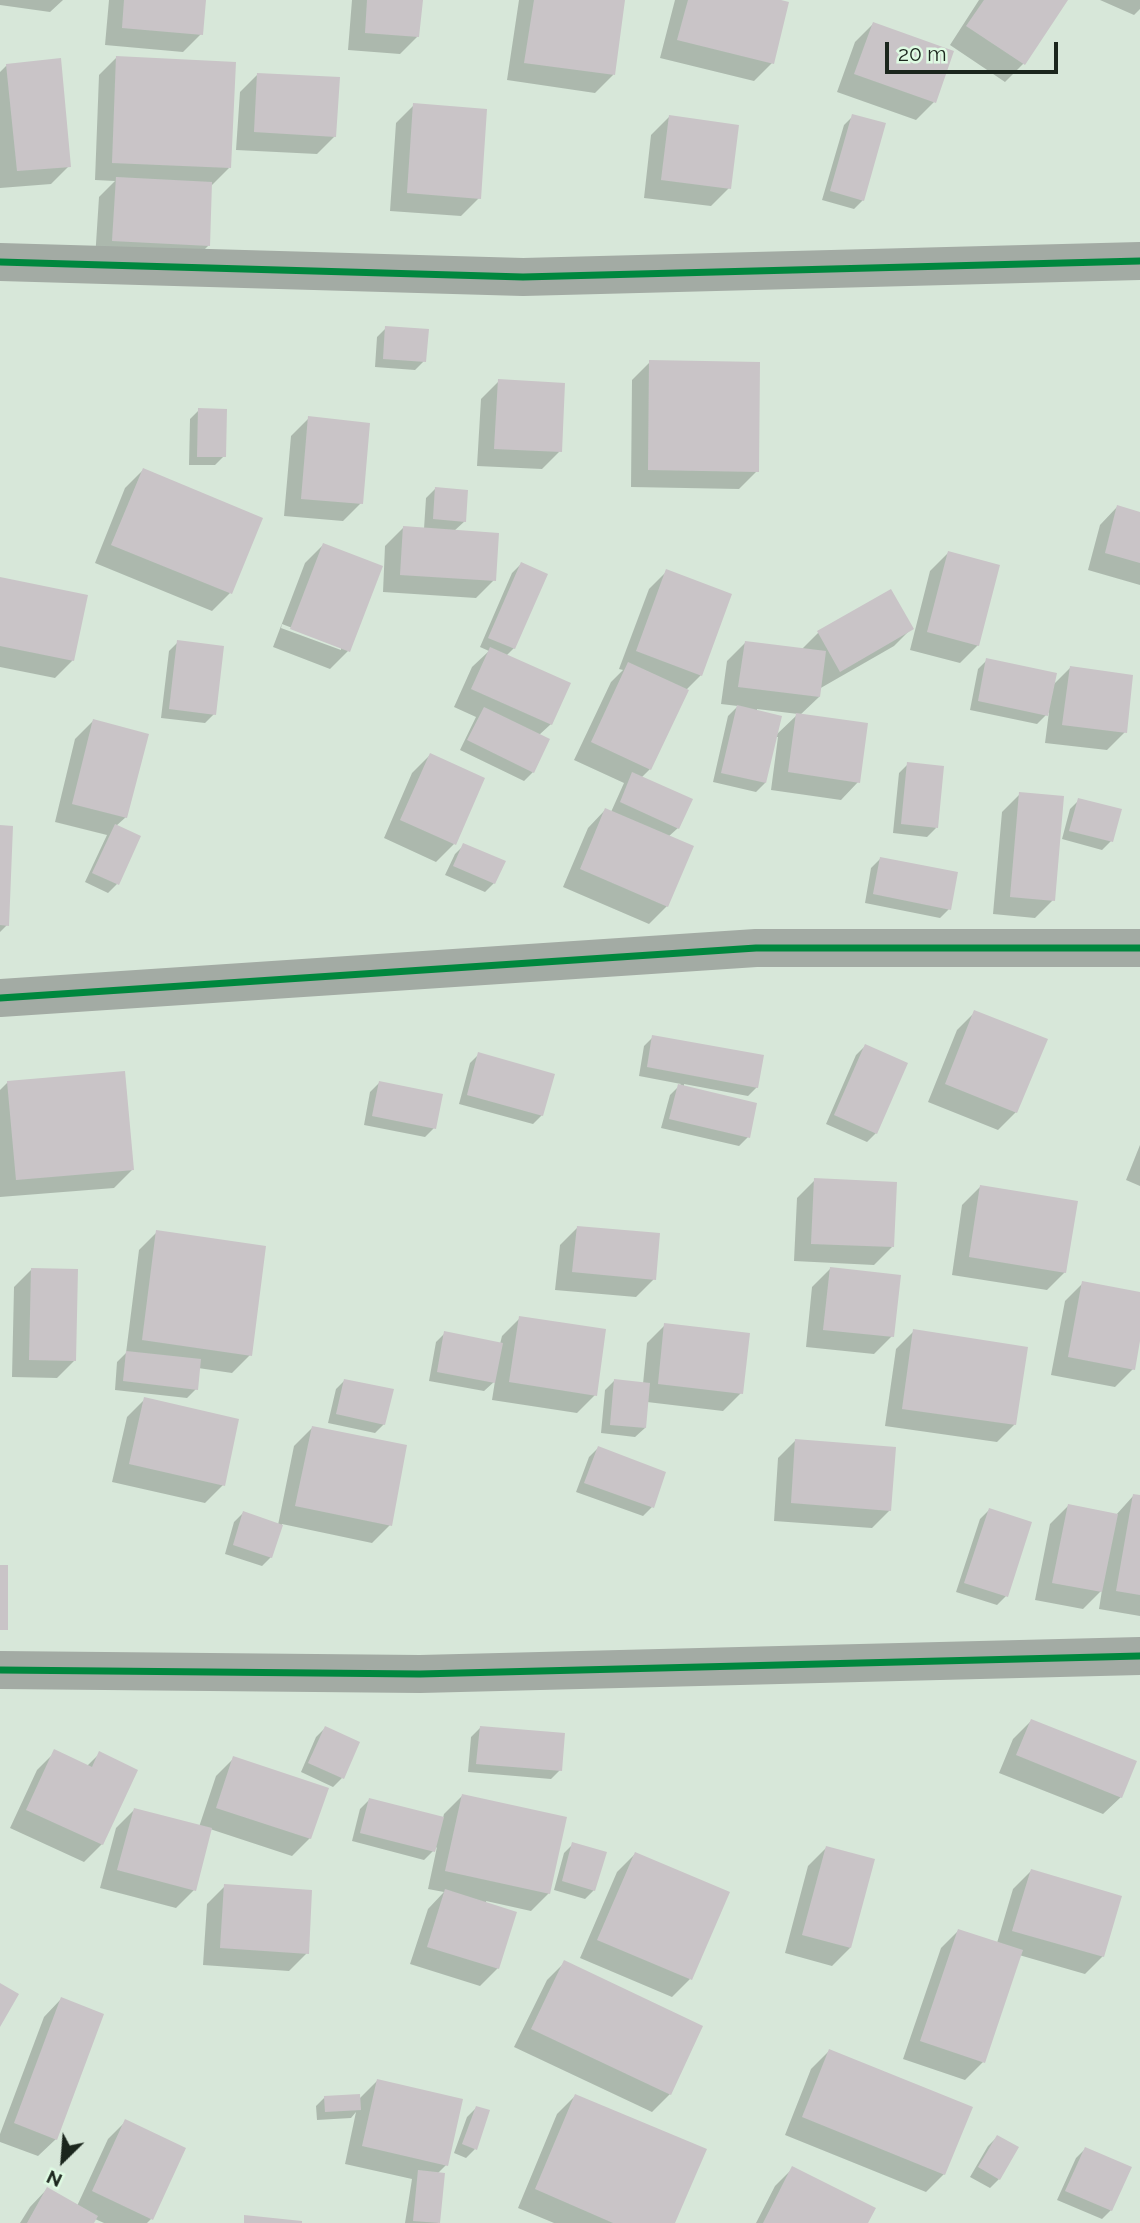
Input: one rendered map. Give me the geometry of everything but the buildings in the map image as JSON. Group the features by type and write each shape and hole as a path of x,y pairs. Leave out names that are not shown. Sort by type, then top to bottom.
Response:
{"street":[{"path":"0,262 523,277 1140,261"},
{"path":"0,998 756,948 1140,948"},
{"path":"0,1670 420,1674 1140,1656"}],"cycle path":[{"path":"0,262 523,277 1140,261"},
{"path":"0,998 756,948 1140,948"},
{"path":"0,1670 420,1674 1140,1656"}]}
